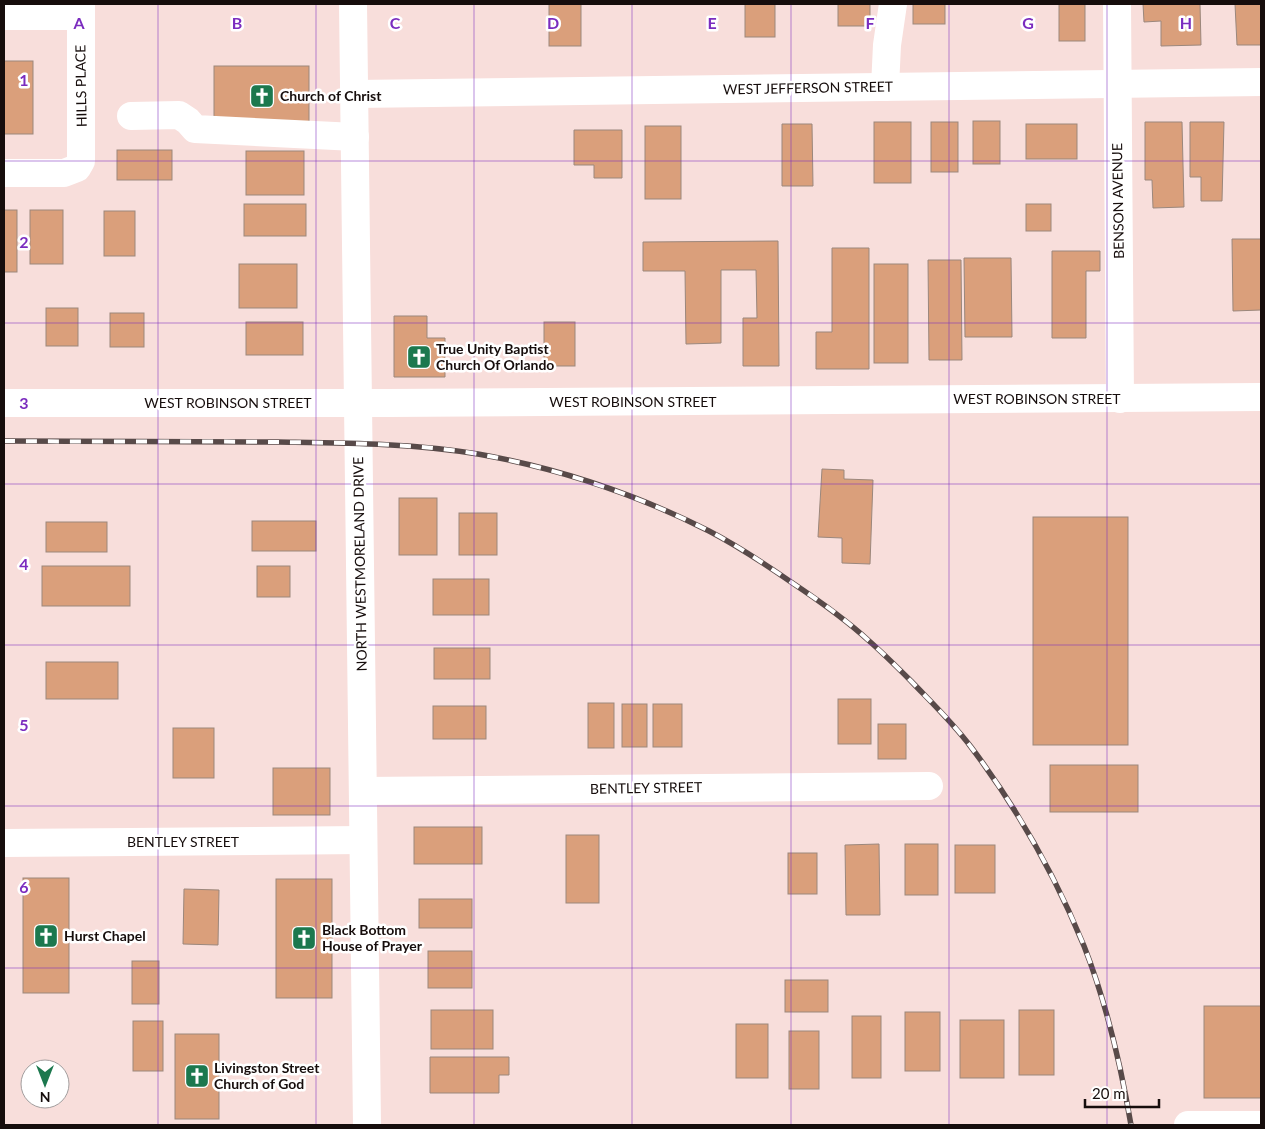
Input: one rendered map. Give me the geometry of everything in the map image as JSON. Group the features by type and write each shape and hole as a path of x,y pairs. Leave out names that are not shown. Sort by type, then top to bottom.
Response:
{"street":[{"name":"NORTH WESTMORELAND DRIVE","path":"353,4 367,1125"},
{"path":"885,87 887,45 894,4"},
{"name":"BENSON AVENUE","path":"1117,4 1120,399"},
{"path":"4,16 81,10"},
{"name":"HILLS PLACE","path":"4,173 64,173 77,168 81,161 81,10"},
{"name":"WEST JEFFERSON STREET","path":"355,94 1261,82"},
{"path":"131,116 179,115 195,129 355,137"},
{"name":"WEST ROBINSON STREET","path":"4,403 358,403 1261,397"},
{"name":"BENTLEY STREET","path":"363,790 929,786"},
{"name":"BENTLEY STREET","path":"4,843 363,840"},
{"path":"1188,1125 1261,1124"}],"building":[{"path":"549,4 581,4 581,46 549,46"},
{"path":"745,4 775,4 775,37 745,37"},
{"path":"838,4 870,4 870,26 838,26"},
{"path":"913,4 945,4 945,24 913,24"},
{"path":"1059,4 1085,4 1085,41 1059,41"},
{"path":"1143,4 1200,4 1201,45 1161,46 1161,21 1144,22"},
{"path":"1235,4 1261,4 1261,45 1237,45"},
{"path":"4,61 33,61 33,134 4,134"},
{"name":"Church of Christ","path":"214,66 309,66 309,127 214,127"},
{"path":"973,121 1000,121 1000,164 973,164"},
{"path":"874,122 911,122 911,183 874,183"},
{"path":"931,122 958,122 958,172 931,172"},
{"path":"1145,122 1182,122 1184,207 1153,208 1152,180 1145,180"},
{"path":"1190,122 1224,122 1222,201 1201,201 1201,177 1190,177"},
{"path":"782,124 812,124 813,186 782,186"},
{"path":"1026,124 1077,124 1077,159 1026,159"},
{"path":"645,126 681,126 681,199 645,199"},
{"path":"574,130 622,130 622,178 594,178 594,165 574,165"},
{"path":"117,150 172,150 172,180 117,180"},
{"path":"246,151 304,151 304,195 246,195"},
{"path":"244,204 306,204 306,236 244,236"},
{"path":"1026,204 1051,204 1051,231 1026,231"},
{"path":"4,210 17,210 17,272 4,272"},
{"path":"30,210 63,210 63,264 30,264"},
{"path":"104,211 135,211 135,256 104,256"},
{"path":"1232,239 1261,239 1261,310 1233,311"},
{"path":"778,241 779,366 743,366 743,318 757,318 756,270 721,270 721,343 686,344 685,271 643,271 643,242"},
{"path":"832,248 869,248 869,369 816,369 816,332 832,332"},
{"path":"1052,251 1100,251 1100,271 1086,271 1086,338 1052,338"},
{"path":"964,258 1011,258 1012,337 965,337"},
{"path":"928,260 961,260 962,360 929,360"},
{"path":"239,264 297,264 297,308 239,308"},
{"path":"874,264 908,264 908,363 874,363"},
{"path":"46,308 78,308 78,346 46,346"},
{"path":"110,313 144,313 144,347 110,347"},
{"name":"True Unity Baptist Church Of Orlando","path":"394,316 427,316 427,338 445,338 445,377 394,377"},
{"path":"246,322 303,322 303,355 246,355"},
{"path":"544,322 575,322 575,366 544,366"},
{"path":"822,469 844,470 844,479 873,480 870,564 842,563 842,538 818,537"},
{"path":"399,498 437,498 437,555 399,555"},
{"path":"459,513 497,513 497,555 459,555"},
{"path":"1033,517 1128,517 1128,745 1033,745"},
{"path":"252,521 316,521 316,551 252,551"},
{"path":"46,522 107,522 107,552 46,552"},
{"path":"42,566 130,566 130,606 42,606"},
{"path":"257,566 290,566 290,597 257,597"},
{"path":"433,579 489,579 489,615 433,615"},
{"path":"434,648 490,648 490,679 434,679"},
{"path":"46,662 118,662 118,699 46,699"},
{"path":"838,699 871,699 871,744 838,744"},
{"path":"588,703 614,703 614,748 588,748"},
{"path":"622,704 647,704 647,747 622,747"},
{"path":"653,704 682,704 682,747 653,747"},
{"path":"433,706 486,706 486,739 433,739"},
{"path":"878,724 906,724 906,759 878,759"},
{"path":"173,728 214,728 214,778 173,778"},
{"path":"1050,765 1138,765 1138,812 1050,812"},
{"path":"273,768 330,768 330,815 273,815"},
{"path":"414,827 482,827 482,864 414,864"},
{"path":"566,835 599,835 599,903 566,903"},
{"path":"879,844 880,915 846,915 845,845"},
{"path":"905,844 938,844 938,895 905,895"},
{"path":"955,845 995,845 995,893 955,893"},
{"path":"788,853 817,853 817,894 788,894"},
{"name":"Hurst Chapel","path":"23,878 69,878 69,993 23,993"},
{"name":"Black Bottom House of Prayer","path":"276,879 332,879 332,998 276,998"},
{"path":"184,889 219,890 218,945 183,944"},
{"path":"419,899 472,899 472,928 419,928"},
{"path":"428,951 472,951 472,988 428,988"},
{"path":"132,961 159,961 159,1004 132,1004"},
{"path":"785,980 828,980 828,1012 785,1012"},
{"path":"1204,1006 1261,1006 1261,1098 1204,1098"},
{"path":"431,1010 493,1010 493,1049 431,1049"},
{"path":"1019,1010 1054,1010 1054,1075 1019,1075"},
{"path":"905,1012 940,1012 940,1071 905,1071"},
{"path":"852,1016 881,1016 881,1078 852,1078"},
{"path":"960,1020 1004,1020 1004,1078 960,1078"},
{"path":"133,1021 163,1021 163,1071 133,1071"},
{"path":"736,1024 768,1024 768,1078 736,1078"},
{"path":"789,1031 819,1031 819,1089 789,1089"},
{"name":"Livingston Street Church of God","path":"175,1034 219,1034 219,1119 175,1119"},
{"path":"430,1057 509,1057 509,1075 499,1075 499,1093 430,1093"}],"railway":[{"path":"4,441 353,443 453,450 508,460 596,484 682,518 741,549 850,624 942,713 988,770 1048,868 1084,946 1112,1034 1131,1125"}],"place":[{"name":"Church of Christ","path":"262,96"},
{"name":"True Unity Baptist Church Of Orlando","path":"419,357"},
{"name":"Hurst Chapel","path":"46,936"},
{"name":"Black Bottom House of Prayer","path":"304,938"},
{"name":"Livingston Street Church of God","path":"197,1076"}]}
